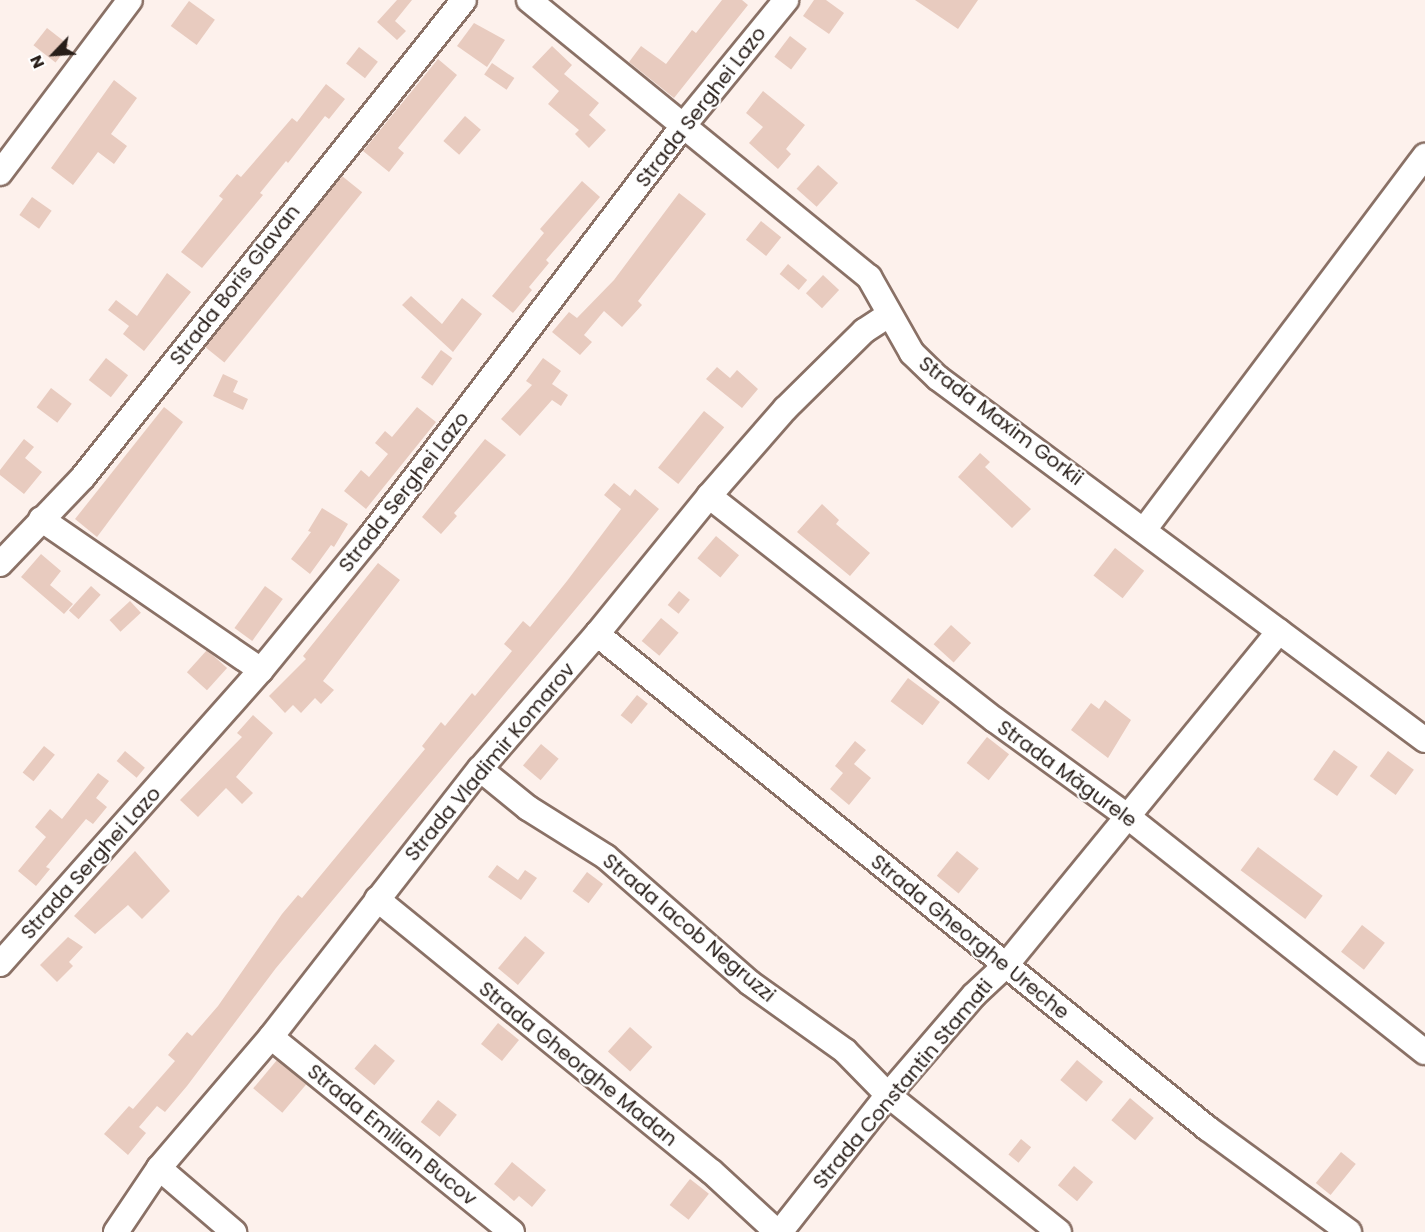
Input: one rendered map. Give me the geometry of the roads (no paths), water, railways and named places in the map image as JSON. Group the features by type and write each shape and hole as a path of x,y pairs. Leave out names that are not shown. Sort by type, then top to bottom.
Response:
{"street":[{"path":"0,173 130,0"},
{"name":"Strada Boris Glavan","path":"0,564 90,468 464,0"},
{"name":"Strada Maxim Gorkii","path":"529,0 869,277 912,353 938,378 1425,740"},
{"name":"Strada Serghei Lazo","path":"0,964 261,670 370,537 682,126 786,0"},
{"path":"1144,530 1425,156"},
{"name":"Strada Vladimir Komarov","path":"116,1232 159,1168 271,1037 480,770 597,634 709,496 785,409 864,331 889,315"},
{"name":"Strada Măgurele","path":"709,496 986,714 1127,816 1425,1053"},
{"path":"41,519 261,670"},
{"name":"Strada Constantin Stamati","path":"778,1232 888,1095 974,995 1006,965 1279,632"},
{"name":"Strada Gheorghe Ureche","path":"597,634 1207,1128 1349,1232"},
{"name":"Strada Iacob Negruzzi","path":"480,770 528,808 606,857 750,983 844,1051 888,1095 1059,1232"},
{"name":"Strada Gheorghe Madan","path":"377,899 712,1172 778,1232"},
{"name":"Strada Emilian Bucov","path":"271,1037 512,1232"},
{"path":"159,1168 234,1232"}]}
